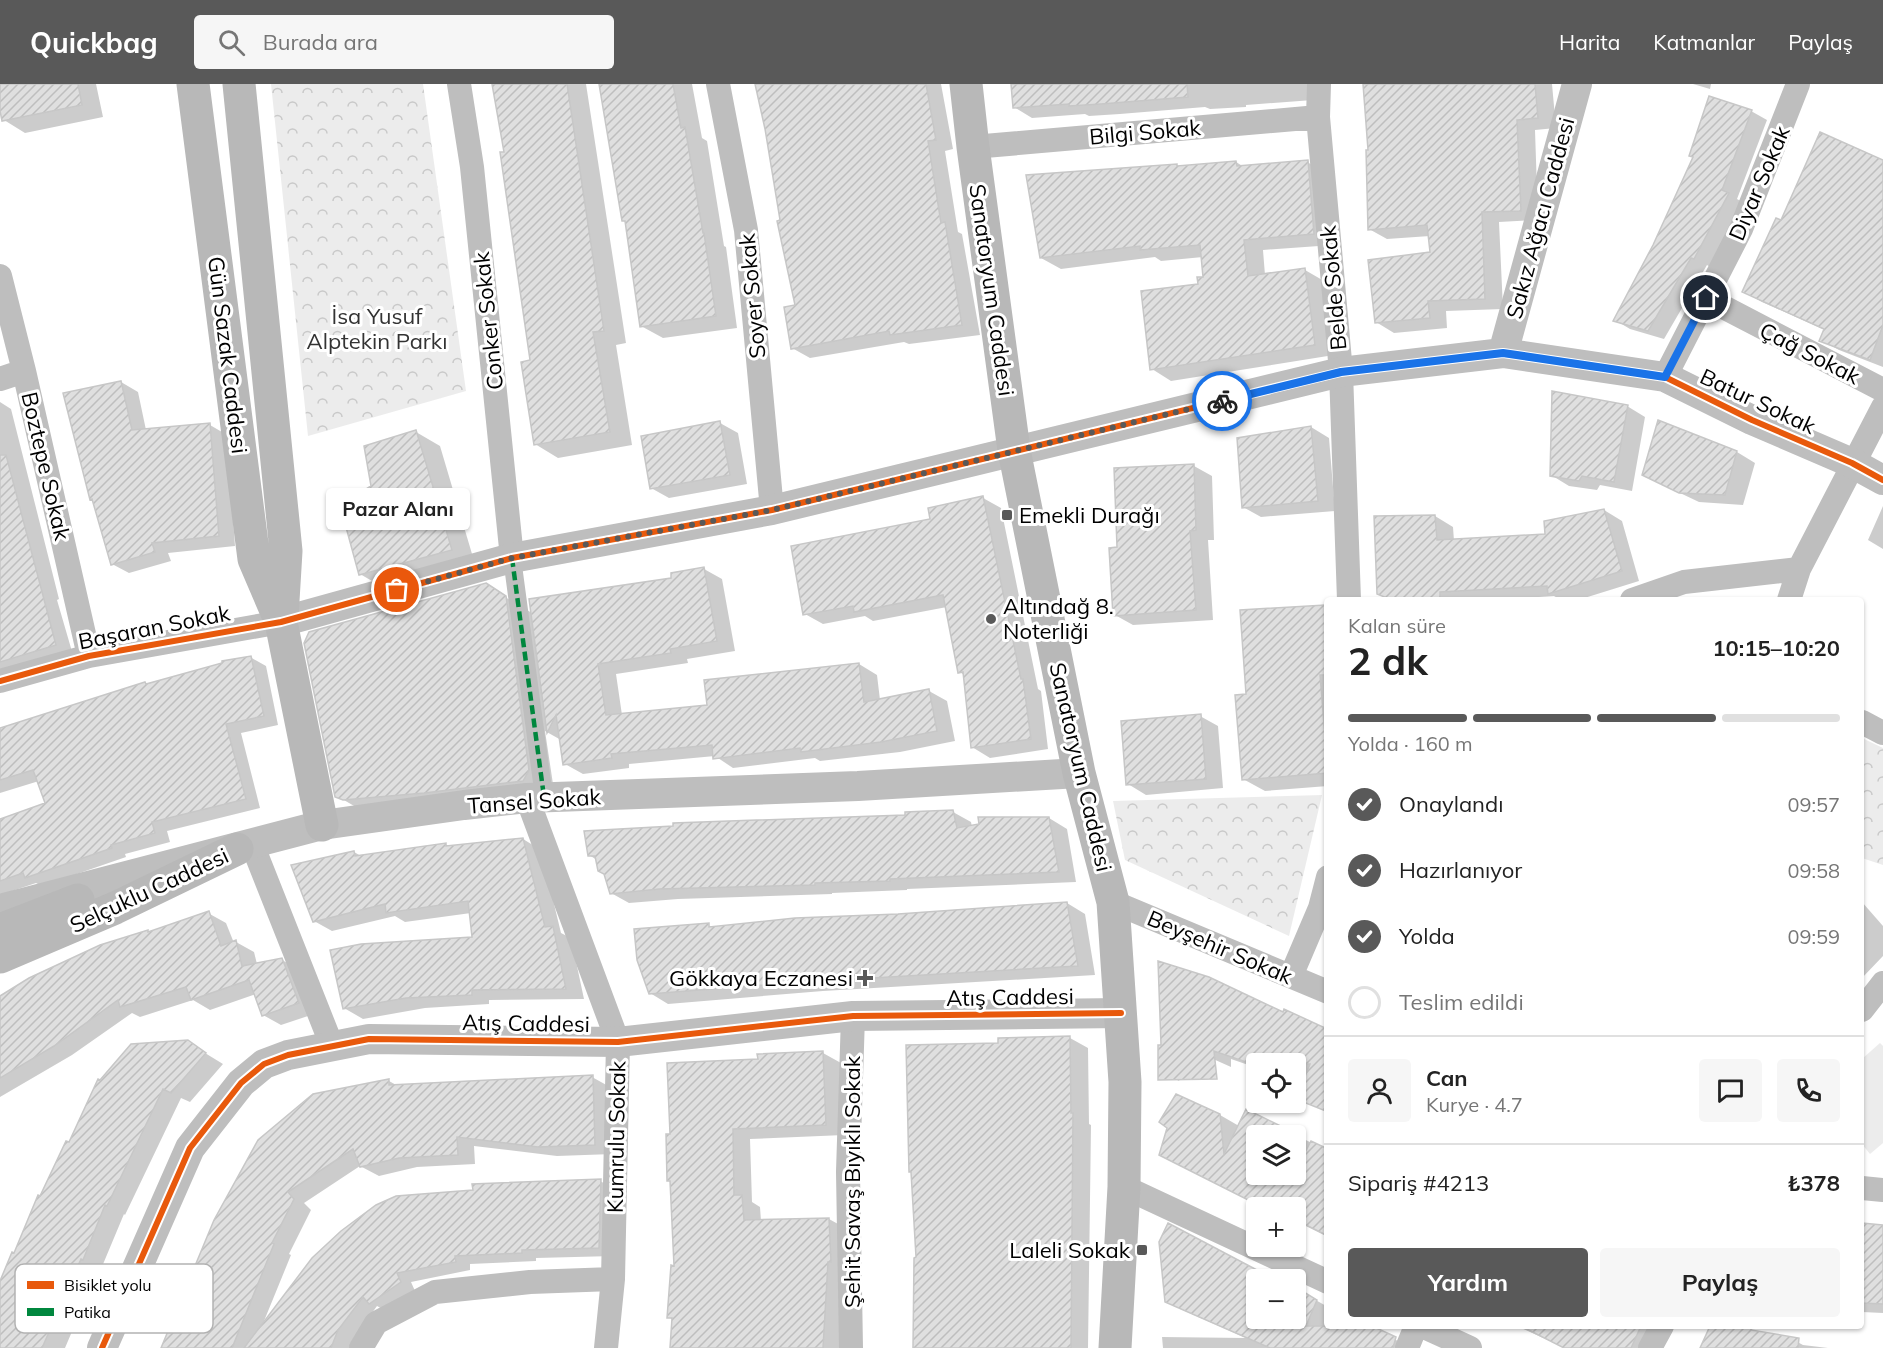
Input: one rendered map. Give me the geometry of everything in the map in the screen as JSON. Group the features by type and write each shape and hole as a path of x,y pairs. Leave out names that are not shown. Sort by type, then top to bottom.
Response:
{"main road":[{"name":"Gün Sazak Caddesi","path":"193,84 254,560 281,622 322,825"},
{"name":"Gün Sazak Caddesi","path":"239,84 286,551 281,622"},
{"name":"Sanatoryum Caddesi","path":"966,84 1014,450 1079,773 1113,902 1125,1082 1124,1187 1115,1348"},
{"name":"Selçuklu Caddesi","path":"0,930 107,890 245,847"},
{"name":"Selçuklu Caddesi","path":"0,957 115,908 245,847"}],"street":[{"name":"Conker Sokak","path":"459,84 472,167 512,558"},
{"name":"Soyer Sokak","path":"718,84 746,230 772,510"},
{"name":"Belde Sokak","path":"1319,84 1318,117 1341,372 1349,597"},
{"name":"Sakız Ağacı Caddesi","path":"1503,353 1577,84"},
{"name":"Diyar Sokak","path":"1665,377 1741,229 1798,84"},
{"name":"Bilgi Sokak","path":"973,147 1318,117"},
{"name":"Boztepe Sokak","path":"0,276 89,656"},
{"name":"Çağ Sokak","path":"1706,298 1883,390"},
{"name":"Batur Sokak","path":"281,622 512,558 772,510 1341,372 1503,353 1665,377 1752,420 1852,463 1883,480"},
{"path":"0,379 24,371"},
{"path":"1790,597 1799,569 1883,407"},
{"path":"512,558 536,798"},
{"path":"1641,597 1684,582 1799,569"},
{"name":"Başaran Sokak","path":"0,681 89,656 281,622"},
{"path":"1864,723 1883,733"},
{"name":"Tansel Sokak","path":"0,909 245,847 322,825 536,798 858,786 1079,773"},
{"name":"Kumrulu Sokak","path":"536,798 618,1042 613,1279 606,1348"},
{"path":"245,847 332,1046"},
{"path":"1291,976 1320,908 1324,892"},
{"name":"Beyşehir Sokak","path":"1113,902 1324,990"},
{"path":"1864,1007 1883,983"},
{"name":"Atış Caddesi","path":"139,1264 190,1148 241,1083 264,1064 288,1055 369,1039 618,1042 853,1016 1121,1014"},
{"name":"Şehit Savaş Bıyıklı Sokak","path":"851,1348 848,1172 853,1016"},
{"path":"1124,1187 1324,1280"},
{"path":"1864,1188 1883,1190"},
{"path":"361,1348 376,1323 435,1292 530,1282 613,1279"},
{"path":"1407,1348 1415,1329"},
{"path":"1429,1329 1470,1348"},
{"path":"1650,1348 1660,1329"},
{"name":"Atış Caddesi","path":"102,1348 109,1333"}],"green space":[{"name":"İsa Yusuf Alptekin Parkı","path":"271,84 423,84 466,391 308,436"},
{"path":"1864,739 1883,748 1883,865 1864,859"},
{"path":"1322,795 1289,936 1125,860 1113,801"},
{"path":"1880,1043 1883,1046 1883,1143 1870,1154 1864,1146 1864,1057"}],"building":[{"path":"0,84 78,84 82,105 2,121"},
{"path":"492,84 567,84 604,331 593,332 610,432 534,445 521,362 530,360 500,152 504,152"},
{"path":"599,84 673,84 681,128 685,127 716,316 640,327 625,221 622,221"},
{"path":"755,84 926,84 936,140 928,141 941,223 945,222 962,325 890,335 889,331 791,349 784,307 795,305 777,221 780,220"},
{"path":"1011,84 1187,84 1188,97 1013,108"},
{"path":"1363,84 1535,84 1538,118 1517,120 1521,211 1482,212 1485,299 1428,301 1430,318 1375,323 1368,260 1430,252 1427,225 1368,230 1366,150 1368,150"},
{"path":"1709,96 1752,110 1722,190 1729,193 1694,259 1691,258 1648,331 1613,321 1653,245 1693,157 1689,156"},
{"path":"1820,132 1883,160 1883,325 1870,360 1819,341 1824,329 1742,292 1776,218 1781,220"},
{"path":"1308,160 1314,234 1244,240 1248,276 1305,268 1315,345 1150,370 1141,291 1198,284 1197,277 1203,277 1200,245 1140,250 1140,246 1040,258 1026,175 1177,164 1177,166 1236,161 1237,166"},
{"path":"121,381 132,430 210,423 219,536 152,543 155,552 111,565 92,499 90,500 63,393"},
{"path":"1552,391 1628,405 1614,482 1582,476 1579,481 1550,476"},
{"path":"1658,420 1737,451 1725,495 1679,493 1642,475"},
{"path":"720,421 730,475 650,489 641,436"},
{"path":"1311,426 1318,501 1242,508 1237,438"},
{"path":"416,430 452,550 359,575 340,505 371,486 364,446"},
{"path":"0,455 6,455 56,645 0,662"},
{"path":"1194,464 1196,530 1190,531 1196,610 1113,616 1109,548 1117,547 1114,468"},
{"path":"983,496 1021,679 1023,679 1031,739 971,748 963,672 958,673 943,595 854,612 853,606 803,615 791,546 930,519 928,508"},
{"path":"1604,509 1622,571 1548,594 1547,586 1440,592 1440,597 1384,597 1377,594 1374,516 1435,515 1437,540 1545,534 1544,521"},
{"path":"704,567 717,641 670,649 671,653 598,664 606,715 707,705 704,680 859,663 864,702 929,689 937,731 881,742 801,752 800,748 713,759 712,745 611,754 612,758 563,765 556,715 547,733 529,599 671,578 671,573"},
{"path":"486,583 506,596 529,770 523,781 343,800 335,797 304,643 309,632"},
{"path":"1324,605 1324,675 1320,675 1324,724 1324,773 1242,780 1235,695 1246,694 1240,610"},
{"path":"251,656 264,716 226,724 246,799 152,822 155,833 111,845 112,848 25,878 23,873 0,881 0,819 45,803 33,770 0,780 0,728 145,682 146,684 222,663 222,661"},
{"path":"1201,714 1206,779 1126,785 1121,721"},
{"path":"953,810 957,828 979,824 978,817 1049,817 1059,872 890,879 890,881 815,883 815,885 659,889 610,894 604,874 598,871 595,856 588,856 584,831 673,826 673,823 905,815 905,812"},
{"path":"523,838 545,927 553,926 566,989 472,990 472,995 406,998 343,1009 330,950 361,944 472,937 468,901 386,913 385,904 313,922 291,865 354,851 355,856 446,843 446,846"},
{"path":"1067,902 1078,966 804,982 649,994 637,960 634,929 709,923 709,927 795,918 898,914"},
{"path":"209,911 221,946 236,940 242,966 282,958 299,1003 262,1016 249,980 191,1000 186,987 120,1007 118,1000 54,1046 0,1078 0,996 29,978 100,945 148,930 148,932"},
{"path":"1158,961 1209,977 1283,1012 1284,1009 1324,1028 1324,1110 1306,1103 1306,1074 1310,1064 1306,1064 1306,1053 1246,1053 1246,1062 1214,1051 1217,1079 1158,1080 1158,1045 1161,1045"},
{"path":"1070,1036 1071,1113 1073,1113 1071,1348 913,1348 914,1258 916,1257 911,1172 909,1172 906,1045 998,1043 998,1038"},
{"path":"188,1040 206,1053 171,1093 163,1089 107,1206 105,1205 83,1260 81,1259 79,1264 15,1264 15,1333 49,1333 42,1348 0,1348 0,1281 12,1252 14,1253 38,1195 40,1196 66,1141 69,1142 98,1079 100,1080 131,1044"},
{"path":"823,1051 826,1125 733,1129 734,1195 742,1195 744,1220 829,1218 831,1262 828,1262 823,1348 670,1348 672,1318 667,1318 671,1265 674,1266 670,1181 667,1181 666,1134 670,1134 667,1063 758,1059 757,1054"},
{"path":"593,1075 595,1145 538,1147 457,1137 458,1155 399,1158 360,1167 353,1149 288,1192 294,1199 272,1243 274,1244 232,1348 161,1348 167,1333 213,1333 213,1264 196,1264 214,1220 258,1140 313,1094 389,1079 389,1085"},
{"path":"1176,1094 1220,1114 1224,1154 1246,1109 1246,1113 1254,1113 1279,1125 1246,1125 1246,1185 1306,1185 1306,1151 1311,1141 1324,1147 1324,1234 1306,1225 1306,1197 1246,1197 1246,1199 1159,1155 1167,1128 1159,1122"},
{"path":"601,1179 599,1248 522,1250 522,1253 455,1256 456,1262 397,1273 401,1282 369,1304 363,1297 338,1330 331,1348 244,1348 312,1258 341,1231 376,1205 396,1196 473,1190 472,1184"},
{"path":"1168,1223 1255,1269 1246,1269 1246,1329 1306,1329 1306,1326 1324,1326 1324,1329 1379,1329 1396,1337 1393,1348 1270,1348 1165,1302 1159,1242"},
{"path":"1864,1223 1883,1225 1883,1304 1864,1303"},
{"path":"1306,1293 1317,1300 1306,1326"},
{"path":"1527,1329 1640,1329 1631,1348 1564,1348"},
{"path":"1709,1329 1752,1329 1799,1338 1798,1348 1700,1348"}],"marked path":[{"path":"512,558 544,797"}],"cycle path":[{"path":"0,681 89,656 281,622 512,558 772,510 1341,372 1503,353 1665,377 1752,420 1852,463 1883,480"},
{"path":"139,1264 190,1148 241,1083 264,1064 288,1055 369,1039 618,1042 853,1016 1121,1013"},
{"path":"102,1348 109,1333"}],"way so far":[{"path":"397,590 512,558 772,510 1222,401"}],"place":[{"name":"Emekli Durağı","path":"1007,515"},
{"name":"Pazar Alanı","path":"397,590"},
{"name":"Altındağ 8. Noterliği","path":"991,619"},
{"name":"Gökkaya Eczanesi","path":"865,978"},
{"name":"Laleli Sokak","path":"1142,1250"}],"route":[{"path":"1222,401 1341,372 1503,353 1665,377 1706,298"}]}
